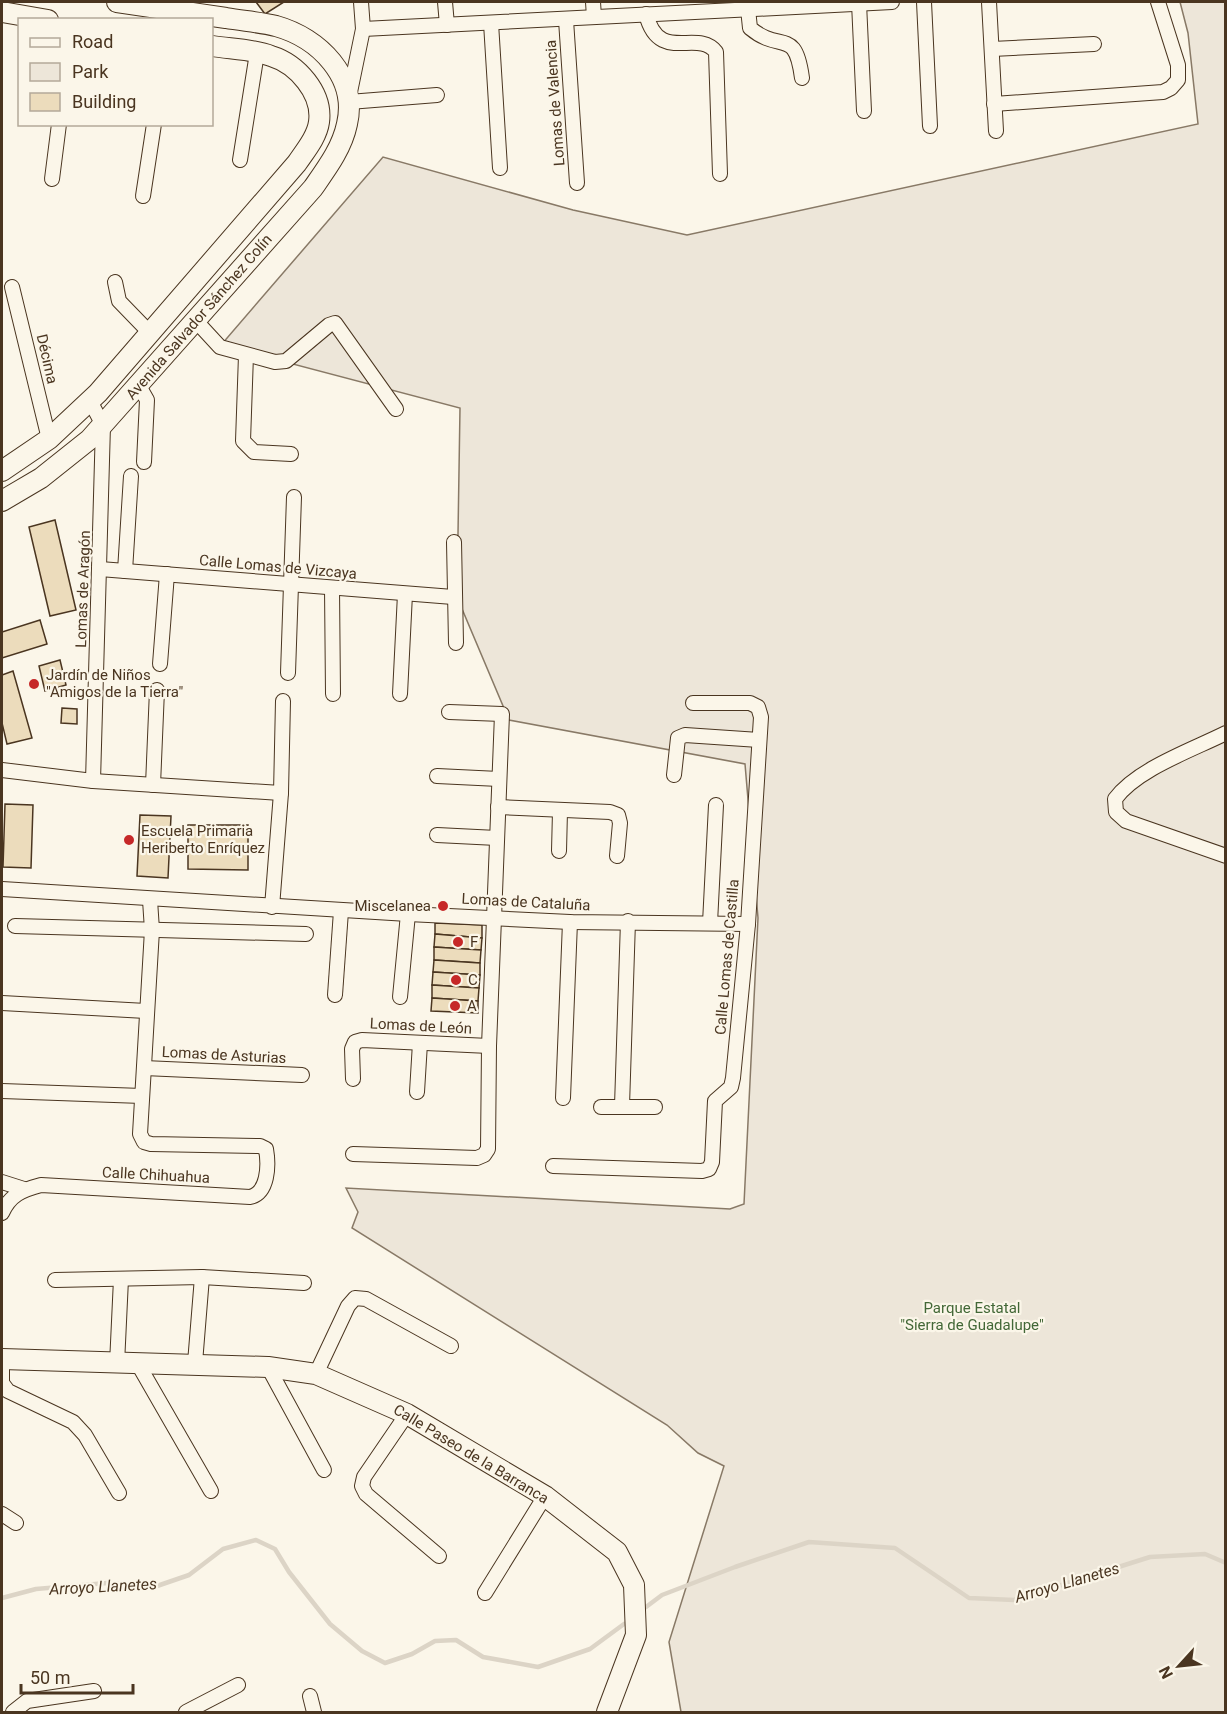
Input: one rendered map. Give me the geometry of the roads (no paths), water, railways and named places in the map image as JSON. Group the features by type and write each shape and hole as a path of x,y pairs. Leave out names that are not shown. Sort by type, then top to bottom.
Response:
{"street":[{"path":"117,2 277,26 304,38 325,53 341,73 349,100"},
{"path":"349,100 363,29 361,2"},
{"path":"445,2 447,25"},
{"path":"593,2 594,17"},
{"path":"363,29 566,20 748,9 792,4 892,2"},
{"path":"924,2 930,126"},
{"path":"988,2 996,131"},
{"path":"994,104 1163,92 1171,88 1178,80 1178,64 1158,2"},
{"path":"859,3 864,111"},
{"path":"748,9 750,28 758,35 793,46 798,54 802,78"},
{"path":"2,12 37,13"},
{"path":"646,14 650,29 668,44 712,46 716,52 720,174"},
{"name":"Lomas de Valencia","path":"566,20 577,183"},
{"path":"491,23 501,168"},
{"path":"992,49 1094,44"},
{"path":"213,46 257,53 240,160"},
{"name":"Avenida Salvador Sánchez Colín","path":"2,471 49,439 90,401 297,163 313,140 320,123 318,104 306,80 290,64 257,53"},
{"path":"349,100 436,95"},
{"name":"Avenida Salvador Sánchez Colín","path":"2,501 41,478 90,439 313,188 337,152 347,123 349,100"},
{"path":"52,179 59,126"},
{"path":"143,196 154,126"},
{"path":"204,270 224,289"},
{"path":"115,282 120,301 150,333"},
{"name":"Décima","path":"12,287 49,439"},
{"path":"196,321 213,342 246,355 275,362 286,361 329,325 335,323 396,409"},
{"path":"246,355 243,441 254,452 291,454"},
{"path":"139,386 147,400 144,462"},
{"name":"Lomas de Aragón","path":"90,401 103,425 93,781"},
{"path":"125,571 131,476"},
{"path":"288,673 289,585 294,497"},
{"path":"454,542 453,597 456,643"},
{"name":"Calle Lomas de Vizcaya","path":"100,569 453,597"},
{"path":"160,664 167,574"},
{"path":"332,588 333,694"},
{"path":"400,694 405,594"},
{"path":"153,785 157,690"},
{"path":"272,907 281,793 283,701"},
{"name":"Calle Lomas de Castilla","path":"553,1166 702,1171 709,1168 712,1162 716,1101 731,1087 733,1078 748,924 760,717 758,707 750,703 693,703"},
{"path":"353,1154 477,1158 484,1155 488,1149 489,1046 502,714 449,712"},
{"path":"1226,733 1137,778 1123,788 1115,799 1116,812 1126,821 1226,856"},
{"path":"674,775 675,745 678,738 685,735 759,740"},
{"path":"2,770 93,781 281,793"},
{"path":"437,776 500,779"},
{"path":"710,923 716,805"},
{"path":"498,807 610,812 618,815 620,823 617,856"},
{"path":"559,851 560,811"},
{"path":"437,835 497,838"},
{"name":"Lomas de Cataluña","path":"2,889 150,900 341,911 494,916 570,922 748,924"},
{"name":"Lomas de Asturias","path":"150,900 152,930 140,1134 144,1142 151,1144 260,1146 266,1149"},
{"path":"334,995 341,911"},
{"path":"400,997 408,914"},
{"path":"622,1106 628,921"},
{"path":"563,1098 570,922"},
{"path":"15,926 306,934"},
{"path":"2,1003 146,1011"},
{"name":"Lomas de León","path":"353,1079 352,1048 355,1042 362,1040 489,1046"},
{"path":"417,1092 420,1043"},
{"name":"Lomas de Asturias","path":"144,1068 302,1075"},
{"path":"2,1091 142,1096"},
{"path":"601,1107 655,1107"},
{"name":"Calle Chihuahua","path":"2,1213 8,1200 24,1189 41,1185 250,1197 258,1195 264,1188 266,1149"},
{"path":"2,1182 24,1189"},
{"path":"195,1363 202,1277"},
{"path":"55,1280 202,1277 304,1283"},
{"path":"117,1364 121,1279"},
{"path":"316,1374 348,1306 355,1298 366,1299 451,1346"},
{"path":"2,1361 2,1383 8,1391 73,1422 85,1435 120,1493"},
{"name":"Calle Paseo de la Barranca","path":"2,1361 117,1364 195,1363 268,1367 316,1374 407,1414 545,1496 616,1552 634,1585 636,1635 607,1713"},
{"path":"138,1364 211,1491"},
{"path":"268,1367 324,1470"},
{"path":"407,1414 364,1477 362,1486 366,1494 439,1556"},
{"path":"485,1593 545,1496"},
{"path":"2,1515 16,1523"},
{"path":"186,1713 238,1685"},
{"path":"13,1713 27,1701 94,1691"},
{"path":"310,1696 314,1713"}],"waterway":[{"name":"Arroyo Llanetes","path":"2,1598 36,1589 107,1583 157,1586 189,1575 223,1549 256,1540 275,1549 289,1572 330,1624 362,1651 385,1663 412,1654 435,1641 456,1640 483,1657 538,1667 590,1649 624,1624"},
{"name":"Arroyo Llanetes","path":"646,1607 662,1595 809,1542 895,1548 969,1598 1014,1600 1150,1557 1205,1554 1226,1563"}],"place":[{"name":"Jardín de Niños \"Amigos de la Tierra\"","path":"34,684"},
{"name":"Escuela Primaria Heriberto Enríquez","path":"129,840"},
{"name":"Miscelanea","path":"443,906"},
{"name":"F","path":"458,942"},
{"name":"C","path":"456,980"},
{"name":"A","path":"455,1006"}],"park label":[{"name":"Parque Estatal \"Sierra de Guadalupe\"","path":"972,1316"}]}
